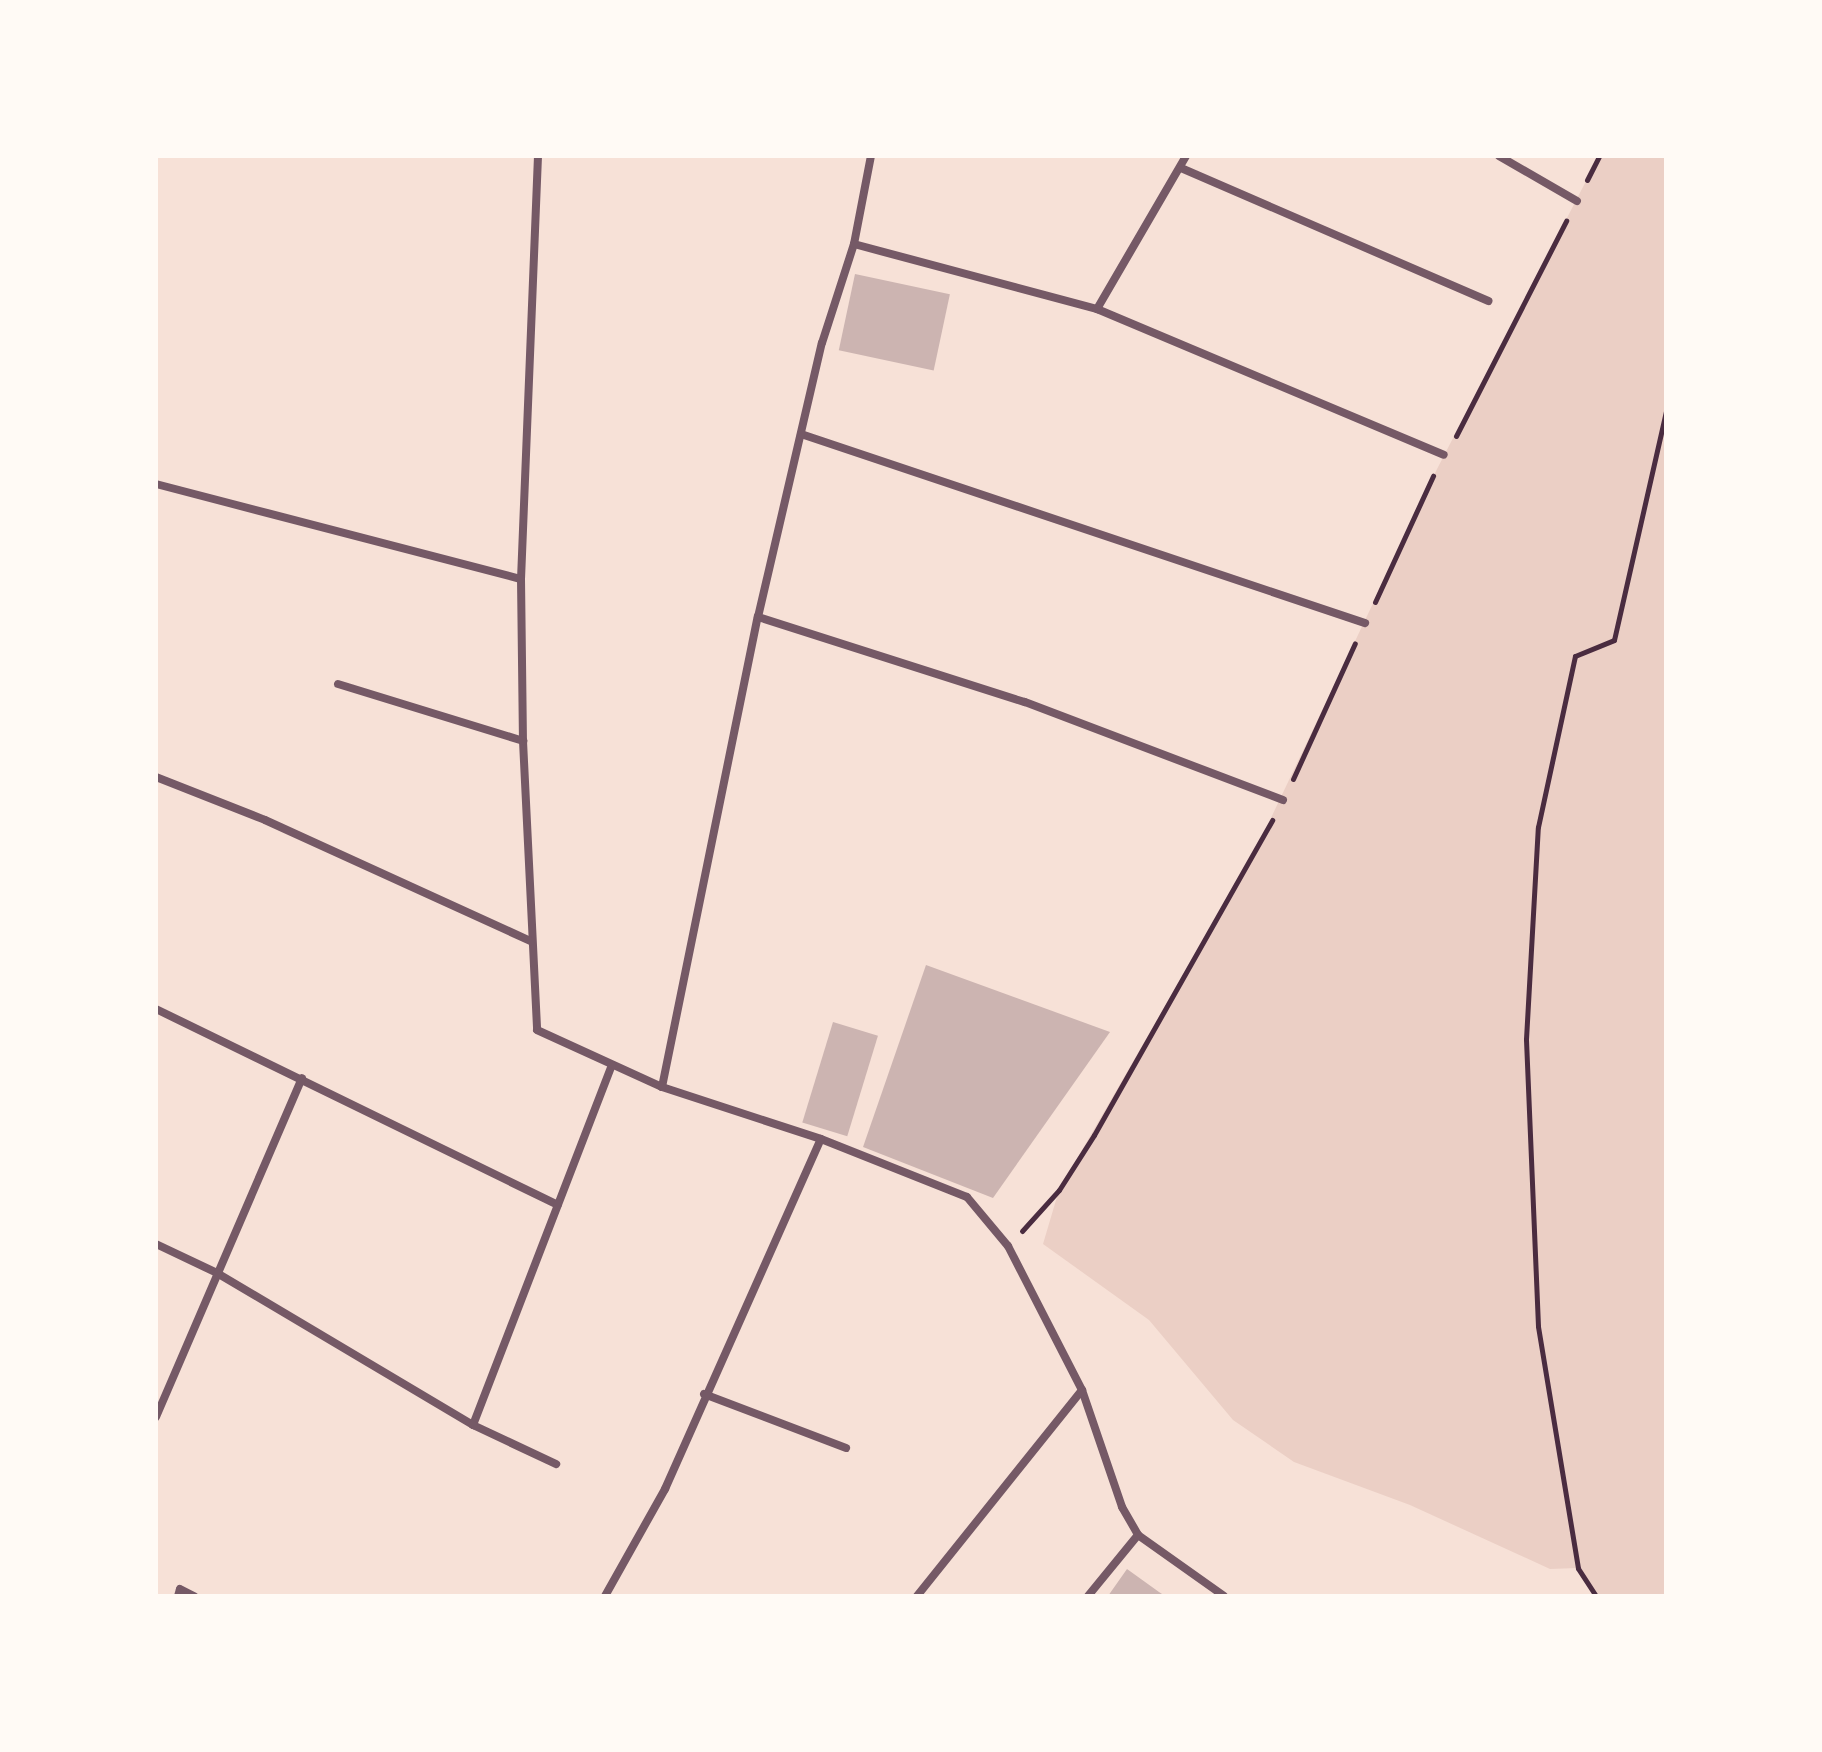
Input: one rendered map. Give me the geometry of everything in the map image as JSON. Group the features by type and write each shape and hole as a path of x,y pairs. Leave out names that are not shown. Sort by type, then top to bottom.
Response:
{"street":[{"path":"538,156 521,579 523,741 537,1030 662,1087 821,1139 967,1197 1008,1246 1082,1390 1122,1507 1138,1535 1224,1596"},
{"path":"662,1087 758,617 801,434 854,244 871,156"},
{"path":"1097,309 1186,156"},
{"path":"1499,156 1577,201"},
{"path":"1181,168 1488,301"},
{"path":"854,244 1097,309 1444,455"},
{"path":"801,434 1365,623"},
{"path":"156,484 521,579"},
{"path":"758,617 1025,702 1283,800"},
{"path":"338,684 523,741"},
{"path":"156,777 265,820 531,941"},
{"path":"156,1009 558,1205"},
{"path":"473,1425 612,1065"},
{"path":"156,1417 302,1078"},
{"path":"605,1596 665,1489 704,1394 821,1139"},
{"path":"156,1244 217,1273 473,1425 556,1464"},
{"path":"917,1596 1082,1390"},
{"path":"704,1394 846,1448"},
{"path":"1088,1596 1138,1535"},
{"path":"178,1596 180,1589 194,1596"}],"path":[{"path":"1008,1246 1059,1190 1094,1135 1160,1011 1283,800 1444,455 1599,156"},
{"path":"1596,1596 1578,1568 1538,1326 1527,1024 1538,827 1575,656 1614,640 1666,411"}],"shaded area":[{"path":"1599,156 1666,156 1666,1596 1596,1596 1577,1568 1550,1569 1410,1505 1294,1462 1233,1420 1149,1320 1043,1244 1059,1190 1259,843 1436,471"}],"building":[{"path":"855,274 950,294 934,370 839,350"},
{"path":"926,965 1110,1032 993,1198 863,1147"},
{"path":"833,1022 878,1036 847,1136 802,1122"},
{"path":"1127,1569 1159,1592 1165,1596 1108,1596"}]}
